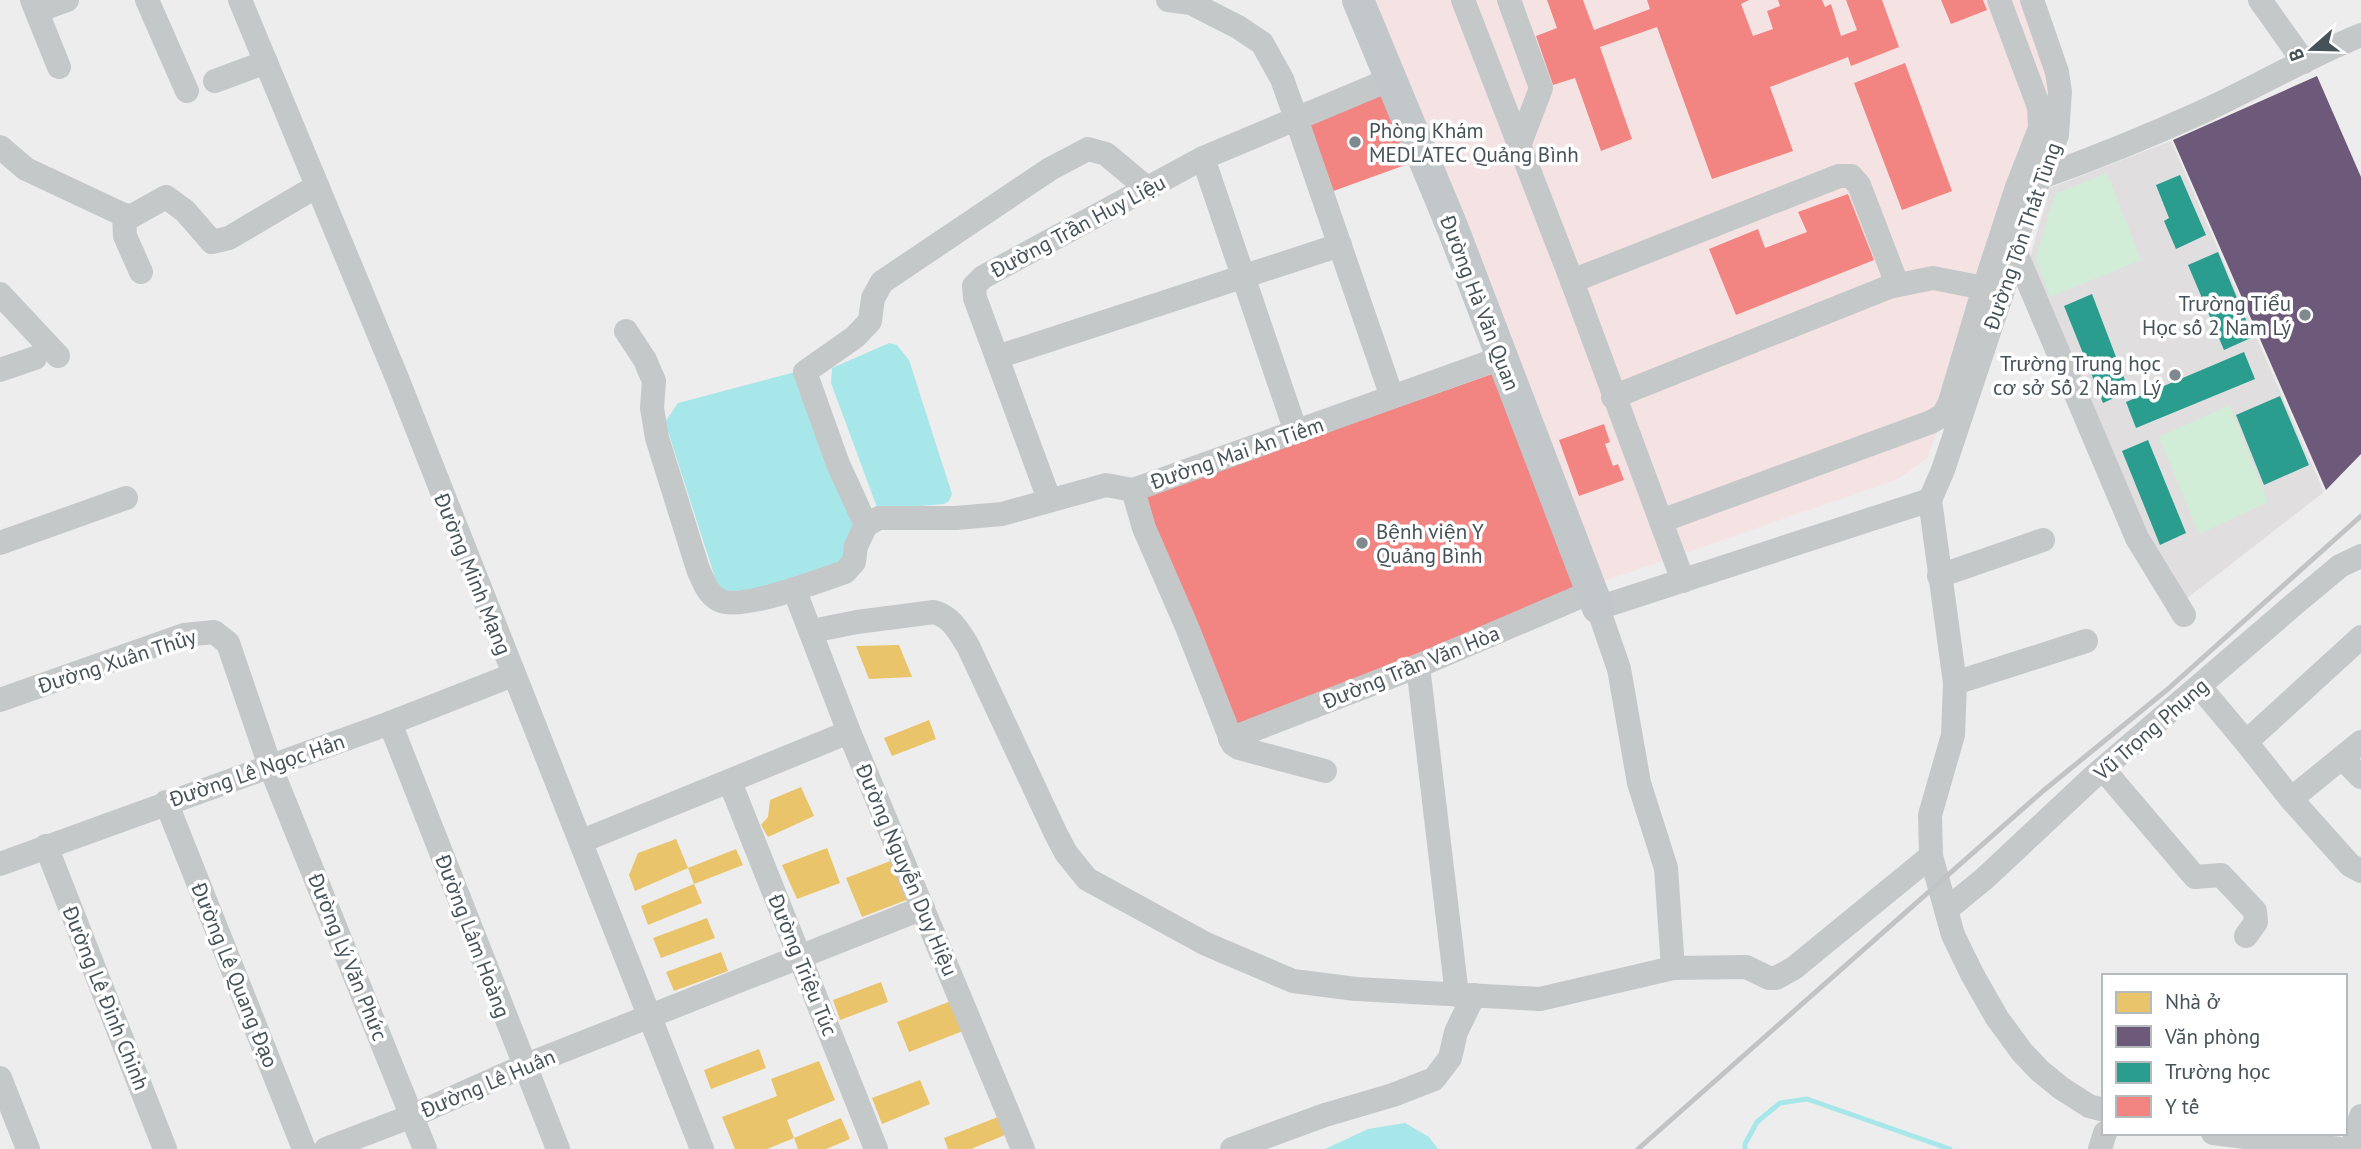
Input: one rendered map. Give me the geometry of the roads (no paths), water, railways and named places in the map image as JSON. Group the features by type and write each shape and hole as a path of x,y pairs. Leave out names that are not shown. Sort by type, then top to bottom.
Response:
{"main road":[{"name":"Đường Hà Văn Quan","path":"1358,0 1453,229 1595,600"}],"street":[{"path":"59,67 34,6 67,0"},
{"path":"147,0 187,91"},
{"name":"Đường Minh Mạng","path":"240,0 397,378 702,1149"},
{"path":"1168,0 1191,3 1238,27 1262,43 1282,79 1392,397"},
{"path":"1463,0 1572,281 1683,581"},
{"path":"1509,0 1541,88 1519,146"},
{"path":"1661,521 1931,422 1942,415 1949,405 2017,187 2040,128 2039,107 1999,0"},
{"name":"Đường Tôn Thất Tùng","path":"2032,0 2057,72 2060,92 2057,135 2013,246 2004,287 1943,470 1930,500 1955,682 1953,735 1930,815 1931,856 1953,935 1997,1018 2022,1052 2061,1088 2090,1106 2102,1109"},
{"path":"2260,0 2304,62"},
{"path":"2039,178 2100,156 2202,112 2361,35"},
{"path":"215,81 266,62"},
{"name":"Đường Trần Huy Liệu","path":"1049,499 975,298 974,286 983,276 1203,158 1391,79"},
{"path":"0,147 26,169 124,215 132,216 166,197 184,211 212,242 222,242 317,186"},
{"path":"626,331 645,360 654,381 652,408 657,438 706,589 719,601 753,601 845,572 854,562 856,546 866,525 838,464 805,372 855,337 870,321 873,298 883,282 1050,169 1088,149 1106,154 1148,189"},
{"path":"1203,158 1296,432"},
{"path":"1572,281 1839,176 1851,176 1859,185 1897,284"},
{"path":"124,215 125,236 141,272"},
{"path":"997,358 1340,244"},
{"path":"2013,246 2137,538 2184,615"},
{"path":"1613,397 1897,284 1933,278 1984,288"},
{"path":"0,294 46,357 0,370"},
{"name":"Đường Mai An Tiêm","path":"866,525 879,518 956,518 1002,514 1106,485 1133,490 1502,358"},
{"path":"1133,490 1144,528 1187,627 1230,739 1239,748 1325,771"},
{"path":"0,543 125,498"},
{"name":"Đường Trần Văn Hòa","path":"1230,739 1595,600 1683,581 1930,500"},
{"path":"1939,576 2043,540"},
{"name":"Vũ Trọng Phụng","path":"1946,910 2103,769 2340,566 2361,556"},
{"name":"Đường Nguyễn Duy Hiệu","path":"794,589 849,732 1023,1149"},
{"path":"1595,600 1619,669 1639,783 1666,868 1672,968"},
{"path":"812,631 934,612 943,615 952,622 968,646 1066,853 1087,879 1206,944 1293,981 1345,988 1540,999 1672,968 1746,967 1769,978 1776,978 1794,968 1931,856"},
{"name":"Đường Xuân Thủy","path":"0,700 184,635 214,632 228,643 270,766"},
{"path":"2246,742 2361,637"},
{"path":"1955,682 2086,641"},
{"path":"1232,1149 1434,1079 1450,1058 1466,995 1418,666"},
{"name":"Đường Lê Ngọc Hân","path":"0,864 390,723 513,675"},
{"path":"2200,687 2291,799 2350,865 2361,871"},
{"name":"Đường Lâm Hoàng","path":"390,723 558,1149"},
{"path":"582,841 849,732"},
{"path":"2291,799 2361,742"},
{"path":"2342,758 2361,776"},
{"name":"Đường Lý Văn Phức","path":"270,766 425,1149"},
{"path":"2103,769 2195,877 2221,874 2255,911 2256,922 2246,936"},
{"name":"Đường Triệu Túc","path":"730,782 876,1149"},
{"name":"Đường Lê Quang Đạo","path":"166,802 304,1149"},
{"name":"Đường Lê Đinh Chinh","path":"46,846 165,1149"},
{"name":"Đường Lê Huân","path":"326,1149 412,1116 524,1066 923,908"},
{"path":"0,1078 28,1149"},
{"path":"2352,1149 2361,1116"},
{"path":"2229,1135 2340,1149"}],"water":[{"path":"889,343 897,345 909,360 952,494 944,504 878,510 831,383 832,368"},
{"path":"795,372 858,531 850,558 788,586 725,592 717,584 665,422 678,403"},
{"path":"1405,1123 1429,1137 1438,1149 1325,1149 1368,1129"}],"waterway":[{"path":"1745,1149 1757,1122 1780,1103 1807,1099 1950,1149"}],"railway":[{"path":"1638,1149 2043,791 2168,689 2361,516"}],"place":[{"name":"Phòng Khám MEDLATEC Quảng Bình","path":"1355,142"},
{"name":"Trường Tiểu Học số 2 Nam Lý","path":"2305,315"},
{"name":"Trường Trung học cơ sở Số 2 Nam Lý","path":"2175,375"},
{"name":"Bệnh viện Y Quảng Bình","path":"1362,543"}]}
